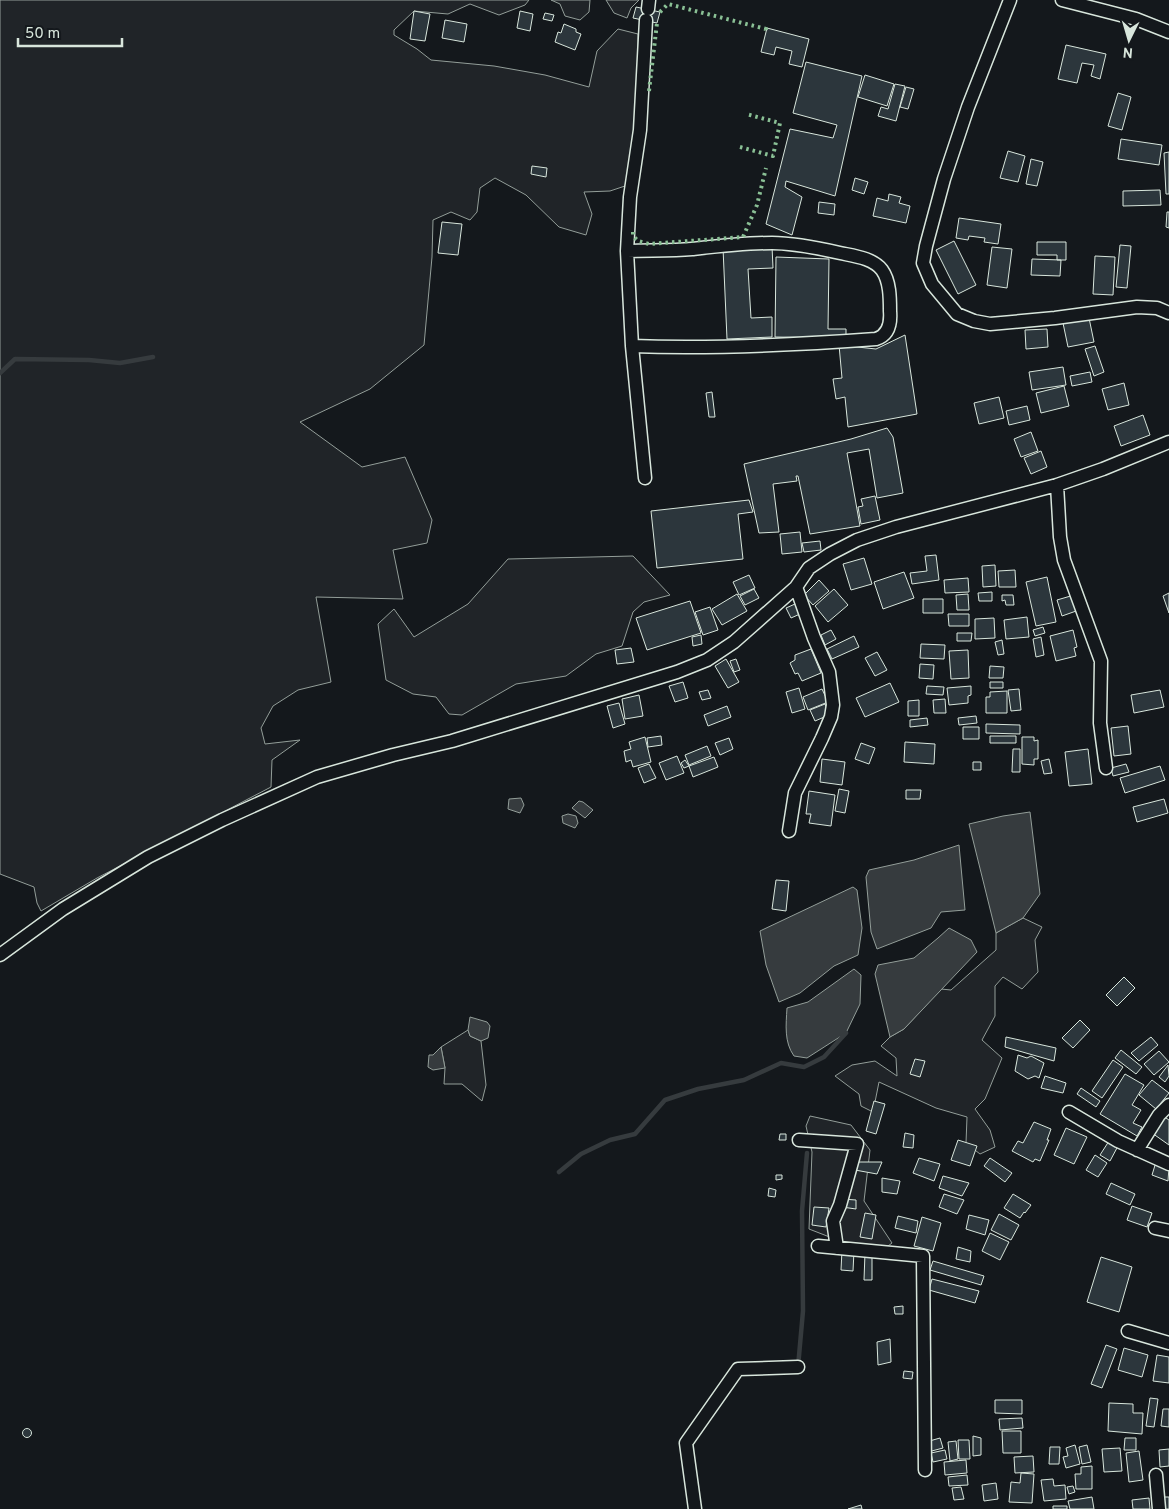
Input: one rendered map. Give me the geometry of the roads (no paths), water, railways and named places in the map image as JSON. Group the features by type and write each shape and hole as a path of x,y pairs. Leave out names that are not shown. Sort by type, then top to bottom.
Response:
{"street":[{"path":"1010,0 968,107 944,179 923,263 932,284 957,314 974,321 990,324 1138,307 1157,308 1169,313"},
{"path":"1062,0 1136,19 1169,32"},
{"path":"645,478 632,346 627,251 630,197 640,130 648,10"},
{"path":"627,251 773,243 800,245 862,257 881,269 889,290 890,304 890,320 887,331 882,337 876,339 700,348 632,346"},
{"path":"0,955 63,909 148,857 317,777 353,766 452,742 677,672 707,660 734,642 796,587 810,568 830,554 858,540 896,527 1057,485 1119,463 1169,442"},
{"path":"1057,485 1060,538 1064,560 1101,661 1100,723 1106,768"},
{"path":"789,831 796,789 822,738 831,717 833,706 829,672 814,638 796,587"},
{"path":"1137,1150 1159,1115 1169,1105"},
{"path":"1069,1112 1118,1141 1169,1164"},
{"path":"799,1140 857,1144 840,1205 833,1221 837,1248"},
{"path":"1155,1228 1169,1231"},
{"path":"818,1246 923,1256 925,1470"},
{"path":"1128,1331 1169,1343"},
{"path":"695,1509 686,1443 738,1369 798,1367"},
{"path":"1156,1475 1160,1509"}],"waterway":[{"path":"0,373 15,359 89,360 120,363 153,357"},
{"path":"559,1172 581,1154 610,1140 635,1134 665,1100 698,1089 744,1080 781,1063 804,1067 824,1057 846,1033"},
{"path":"798,1367 803,1311 802,1211 807,1153"}]}
